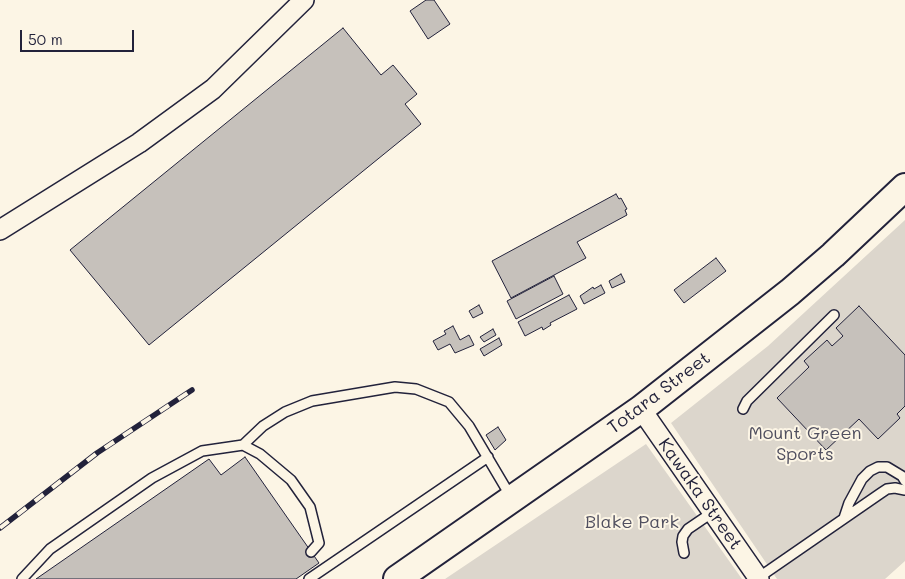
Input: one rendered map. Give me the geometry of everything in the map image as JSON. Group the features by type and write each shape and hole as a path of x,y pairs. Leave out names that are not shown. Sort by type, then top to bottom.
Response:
{"main road":[{"name":"Totara Street","path":"397,579 641,409 833,256 905,187"}],"street":[{"path":"0,230 139,143 213,89 304,0"},
{"name":"Kawaka Street","path":"641,409 758,578"}],"lane":[{"path":"742,409 747,401 834,314"},
{"path":"22,579 50,549 152,478 202,451 243,445 263,426 285,412 312,401 395,387 416,389 448,402 469,426 512,499"},
{"path":"243,445 260,454 291,480 310,507 319,543 311,552"},
{"path":"309,579 488,457"},
{"path":"844,518 849,503 862,479 870,471 878,467 887,467 902,476 905,481"},
{"path":"758,578 887,489 905,490"},
{"path":"684,553 683,536 688,529 713,512"}],"green space":[{"name":"Mount Green Sports","path":"905,220 905,561 885,579 777,579 671,423 768,346"},
{"name":"Blake Park","path":"646,444 742,579 445,579"}],"building":[{"path":"426,0 434,0 450,24 428,39 410,11"},
{"path":"343,28 381,75 393,65 417,94 405,104 421,124 149,345 70,250"},
{"path":"616,194 619,199 621,198 627,209 625,210 627,215 577,242 586,258 511,298 492,261"},
{"path":"716,258 726,271 684,303 674,290"},
{"path":"621,274 625,282 612,288 609,281"},
{"path":"554,276 563,294 516,319 507,301"},
{"path":"601,285 605,293 584,304 580,296 593,287 594,289"},
{"path":"569,295 577,309 550,323 551,325 543,330 542,327 525,336 518,322"},
{"path":"479,305 483,313 473,318 469,311"},
{"path":"859,306 905,355 905,406 897,414 900,418 878,439 859,419 826,450 777,398 809,367 804,361 827,340 832,346 843,336 836,328"},
{"path":"453,326 460,340 469,335 474,345 455,353 450,344 438,350 433,341 446,334 444,331"},
{"path":"493,329 496,335 484,342 480,337"},
{"path":"499,338 502,345 484,356 480,349"},
{"path":"498,427 506,440 495,450 486,435"},
{"path":"245,457 319,563 296,579 36,579 209,459 221,475"}],"railway":[{"path":"0,528 97,453 192,390"}]}
